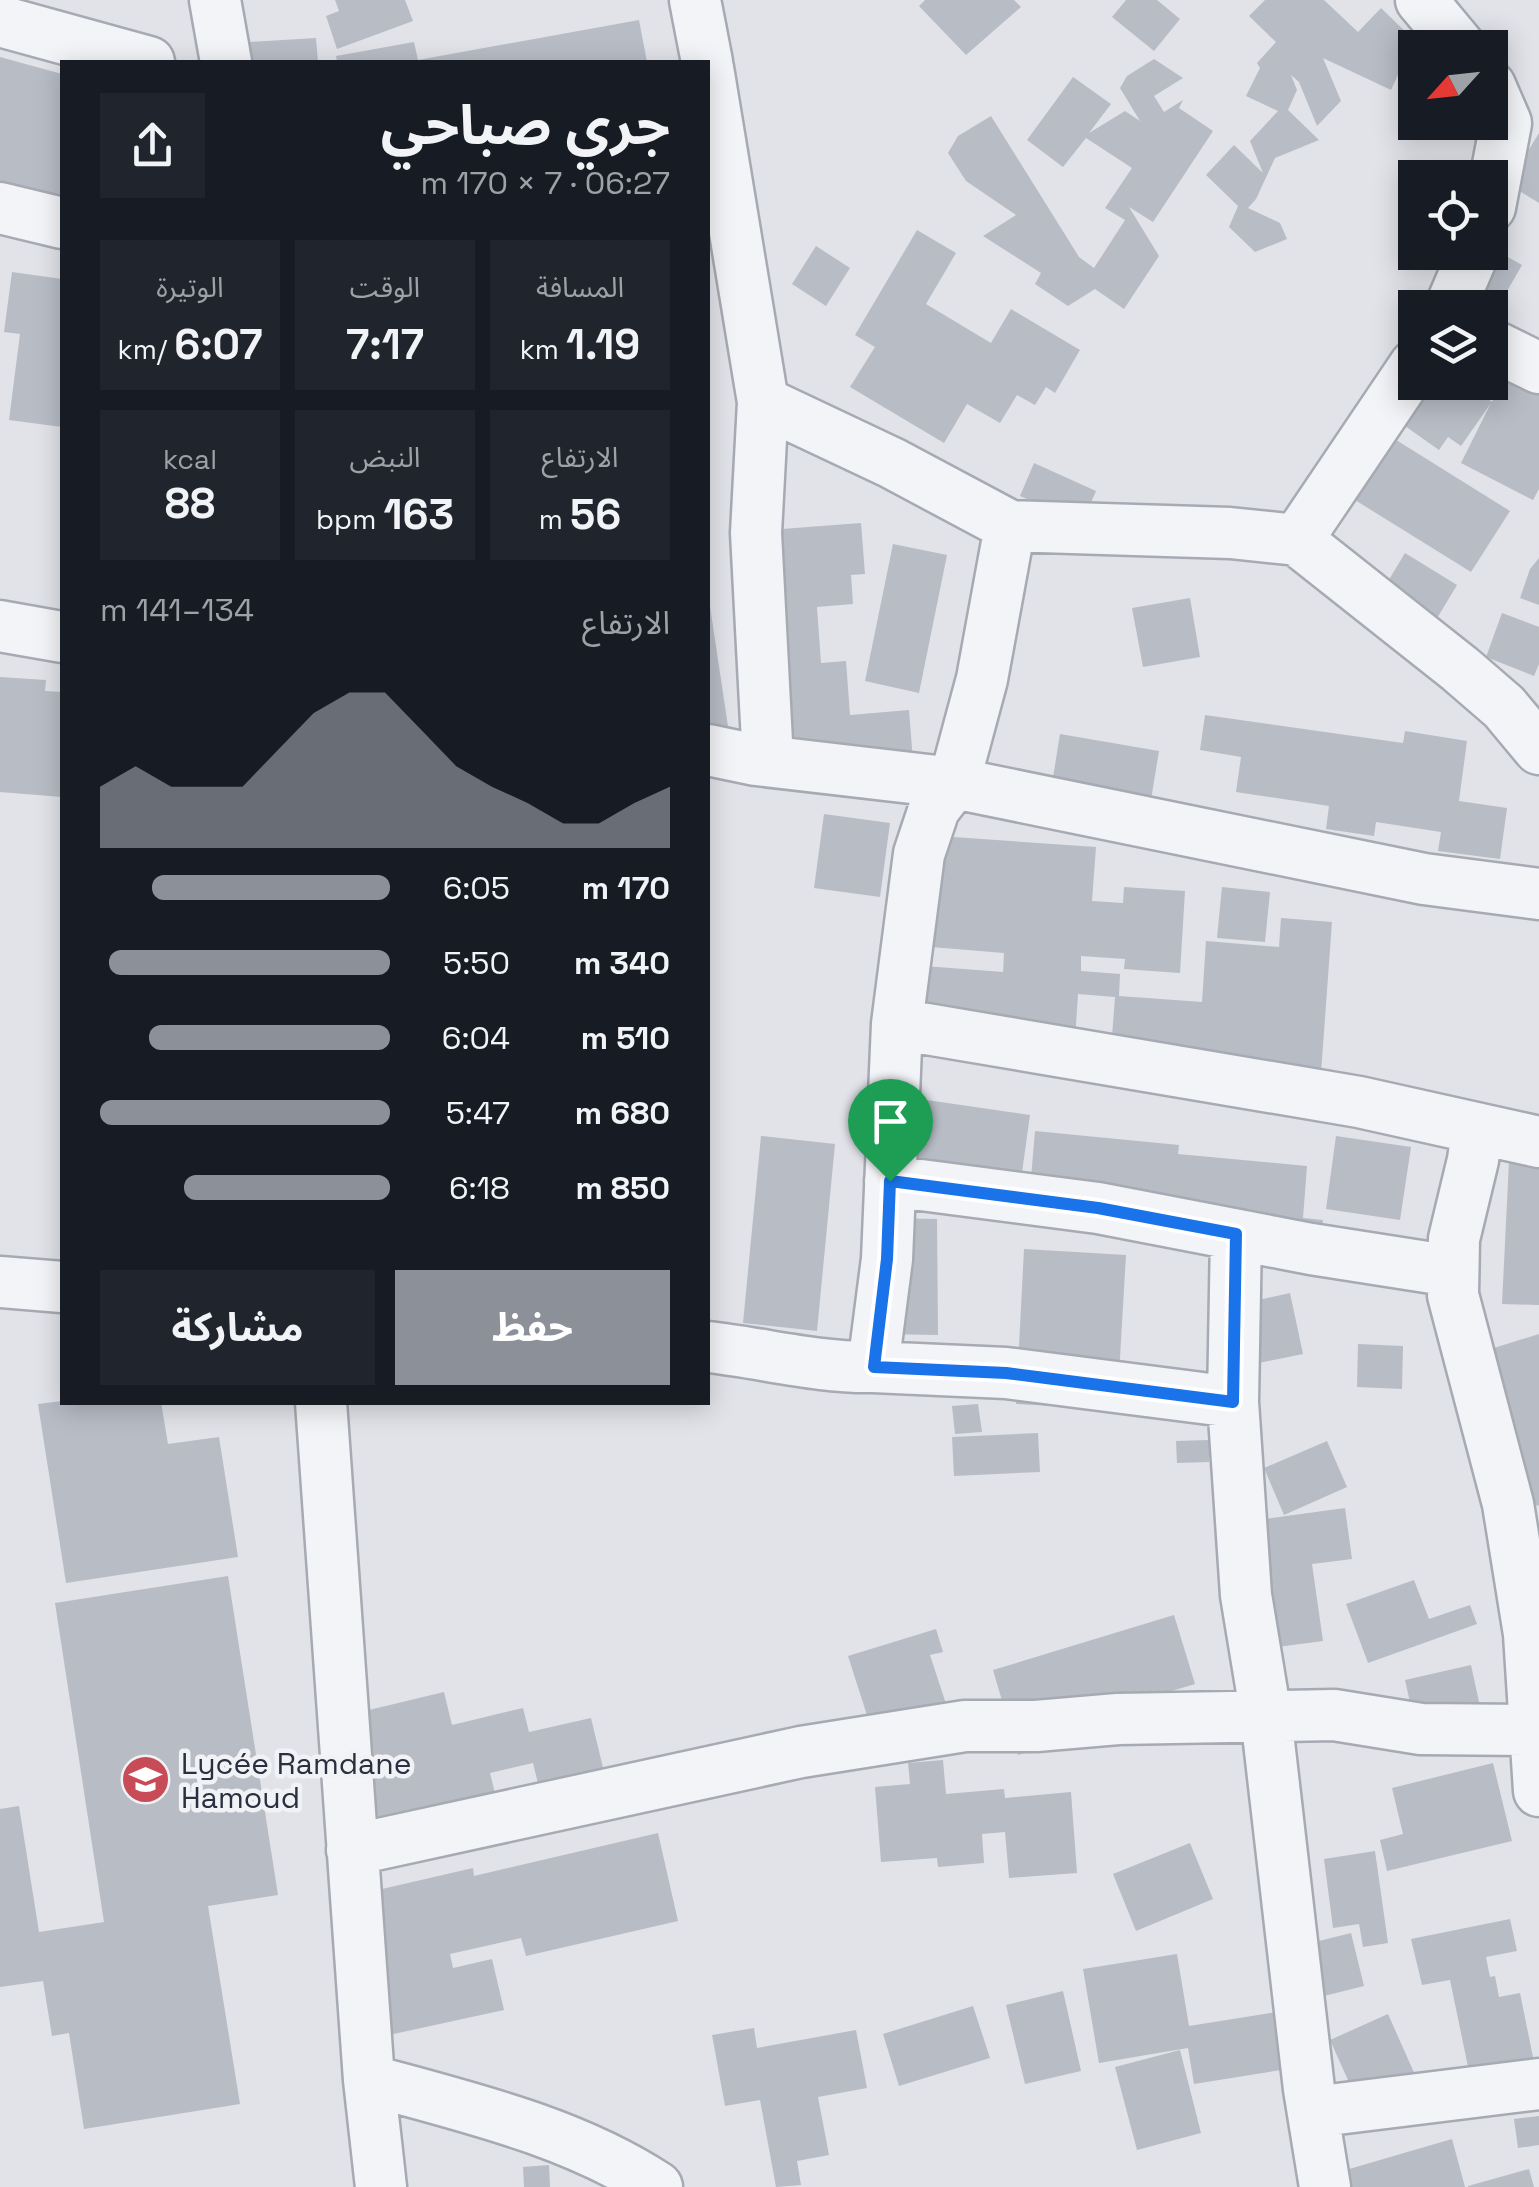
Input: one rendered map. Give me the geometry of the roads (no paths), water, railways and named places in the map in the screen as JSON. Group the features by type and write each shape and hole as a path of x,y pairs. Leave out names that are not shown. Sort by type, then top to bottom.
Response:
{"street":[{"path":"215,0 226,60"},
{"path":"695,0 706,60"},
{"path":"1421,0 1446,30"},
{"path":"0,21 142,60"},
{"path":"710,99 717,179 763,402 756,534 768,761"},
{"path":"0,208 60,223"},
{"path":"1508,353 1539,368"},
{"path":"1297,540 1398,390"},
{"path":"763,402 892,463 1010,526 1230,533 1297,540 1460,668 1504,707 1539,749"},
{"path":"874,1367 887,1259 897,1024 919,854 934,809 954,783 982,680 1010,526"},
{"path":"0,626 60,637"},
{"path":"710,750 954,783 1424,878 1539,894"},
{"path":"897,1024 1360,1102 1539,1142"},
{"path":"1478,1129 1454,1239 1453,1295 1508,1504 1529,1565 1529,1634 1539,1792"},
{"path":"890,1181 1098,1208 1452,1271"},
{"path":"1236,1234 1233,1402 1246,1595 1266,1716 1325,2187"},
{"path":"0,1282 60,1287"},
{"path":"710,1347 830,1366 1006,1373 1233,1402"},
{"path":"321,1405 369,2080 381,2187"},
{"path":"352,1850 800,1752 965,1726 1334,1715 1421,1729 1535,1730"},
{"path":"369,2080 549,2135 624,2166 657,2187"},
{"path":"1313,2112 1539,2084"}],"place":[{"name":"Lycée Ramdane Hamoud","path":"146,1780"}]}
